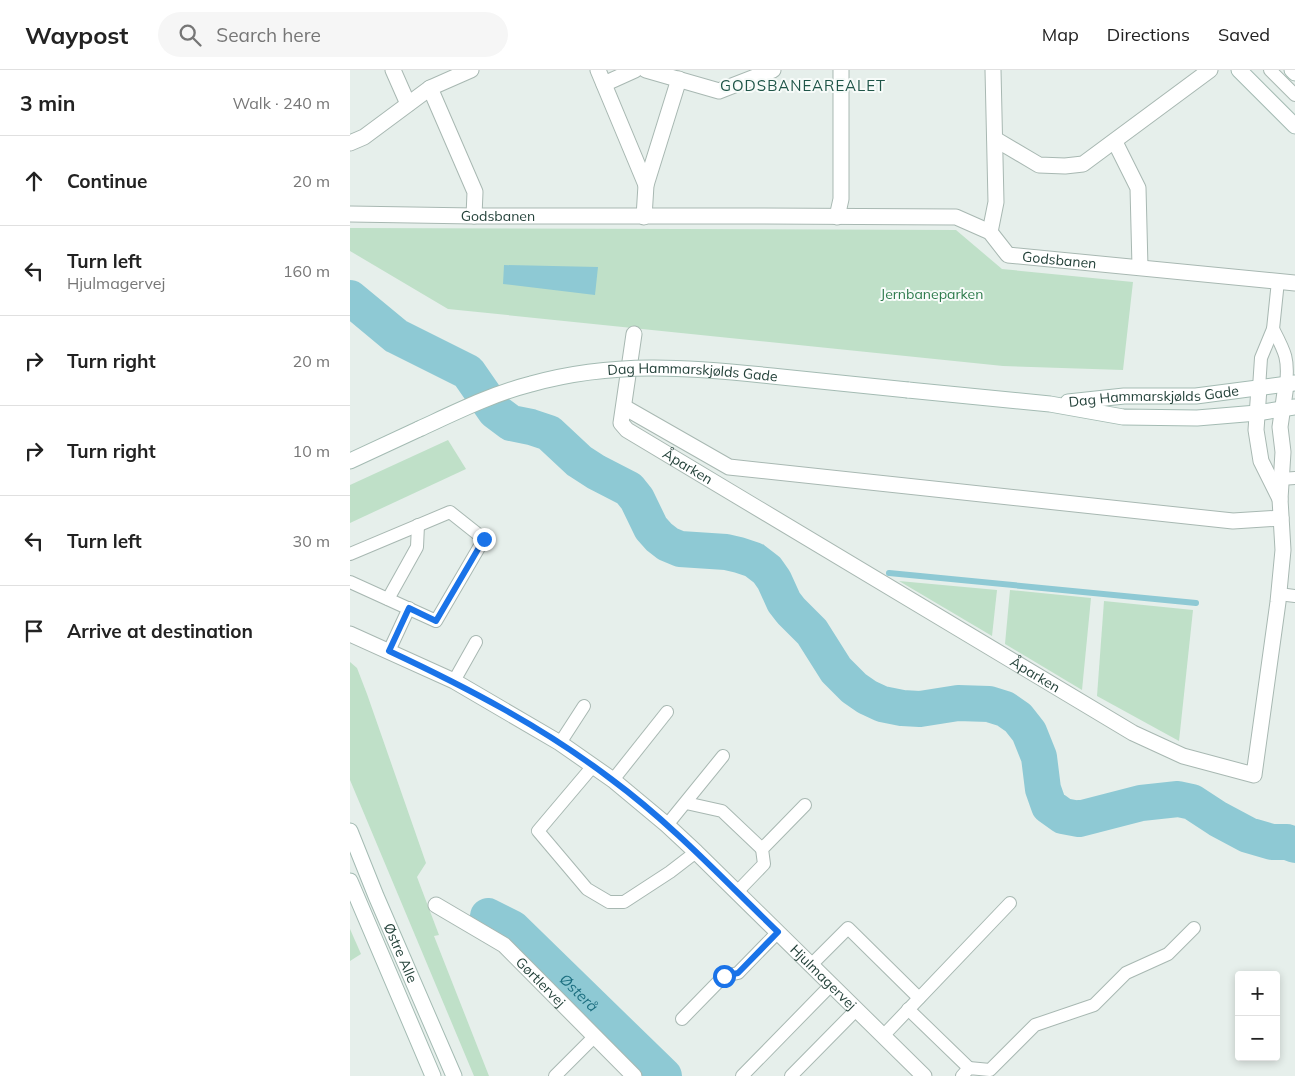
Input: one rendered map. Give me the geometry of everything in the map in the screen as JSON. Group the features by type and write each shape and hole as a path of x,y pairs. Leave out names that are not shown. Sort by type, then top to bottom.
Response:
{"street":[{"path":"393,70 408,104"},
{"path":"350,143 364,137 430,88 471,70"},
{"path":"635,70 601,77 646,185"},
{"path":"646,70 719,91 773,70"},
{"path":"838,217 841,199 841,70"},
{"path":"995,139 1039,165 1065,166 1083,164 1210,70"},
{"path":"1239,70 1295,126"},
{"path":"1292,70 1295,73"},
{"path":"990,232 996,202 996,71"},
{"path":"644,217 646,185 679,79"},
{"path":"430,88 475,192 474,216"},
{"path":"1115,142 1138,188 1140,267"},
{"name":"Godsbanen","path":"350,214 644,217 956,217 990,232 1008,255 1295,283"},
{"name":"Åparken","path":"634,334 621,423 627,430 1133,733 1183,756 1254,775 1279,594 1283,550 1280,499 1261,461 1256,430 1257,412"},
{"name":"Dag Hammarskjølds Gade","path":"350,461 498,394 571,375 616,369 655,367 712,370 1050,404 1132,417 1197,418 1288,408"},
{"path":"1288,408 1290,384"},
{"name":"Dag Hammarskjølds Gade","path":"1050,404 1124,396 1196,396 1290,384"},
{"name":"Dag Hammarskjølds Gade","path":"1257,412 1259,388"},
{"name":"Åparken","path":"624,406 728,467 1233,521 1281,518"},
{"name":"Åparken","path":"1280,499 1288,478 1280,427 1288,408"},
{"name":"Hjulmagervej","path":"350,634 454,681 560,743 612,780 667,825 696,852 883,1036 919,1075"},
{"name":"Østre Alle","path":"350,830 376,896 454,1076"},
{"name":"Østre Alle","path":"350,880 433,1076"},
{"name":"Gørtlervej","path":"436,905 504,945 634,1076"}],"lane":[{"path":"1270,70 1295,95"},
{"path":"1259,388 1261,358 1273,329 1278,281"},
{"path":"1273,329 1286,355 1290,384"},
{"path":"350,554 450,512 484,539 436,621 350,582"},
{"path":"388,599 417,547 418,525"},
{"path":"1279,594 1295,596"},
{"path":"389,651 409,608"},
{"path":"454,681 476,642"},
{"path":"560,743 584,706"},
{"path":"612,780 667,712"},
{"path":"667,825 722,756"},
{"path":"593,766 538,831 587,889 609,902 624,902 670,872 696,852"},
{"path":"686,803 722,811 762,849 764,864 737,892"},
{"path":"762,849 805,805"},
{"path":"883,1036 1010,903"},
{"path":"811,965 848,928 919,998"},
{"path":"908,1009 966,1072 990,1070 1035,1025 1094,1005 1126,973 1168,954 1194,928"},
{"path":"682,1019 724,976 738,973 778,932"},
{"path":"742,1076 831,985"},
{"path":"792,1076 856,1010"},
{"path":"555,1076 594,1036"}],"green space":[{"name":"Jernbaneparken","path":"350,228 956,230 1002,269 1133,282 1123,370 1003,366 448,309 350,251"},
{"path":"448,440 466,469 350,523 350,485"},
{"path":"899,581 997,590 992,636"},
{"path":"1010,590 1091,598 1082,690 1005,644"},
{"path":"1104,601 1193,610 1179,741 1097,696"},
{"path":"350,662 357,668 367,694 426,863 417,877 439,935 434,936 489,1076 474,1076 350,780"},
{"path":"350,929 361,954 350,961"}],"water":[{"path":"504,265 598,267 595,295 503,284"}],"waterway":[{"path":"350,298 396,336 468,372 495,411 511,423 549,433 579,461 629,489 637,499 651,528 668,544 680,549 726,552 739,555 754,560 767,570 784,602 812,632 836,670 854,688 867,697 882,704 902,708 920,709 958,703 989,704 1005,709 1018,718 1029,732 1039,757 1043,789 1049,806 1063,816 1079,819 1141,803 1178,799 1192,802 1248,835 1272,842 1287,842 1295,845"},
{"path":"889,573 1196,603"},
{"name":"Østerå","path":"488,916 512,928 664,1076"}],"district":[{"name":"GODSBANEAREALET","path":"803,86"}],"route":[{"path":"484,539 436,621 409,608 389,651 454,681 560,743 612,780 667,825 778,932 738,973 724,976"}]}
